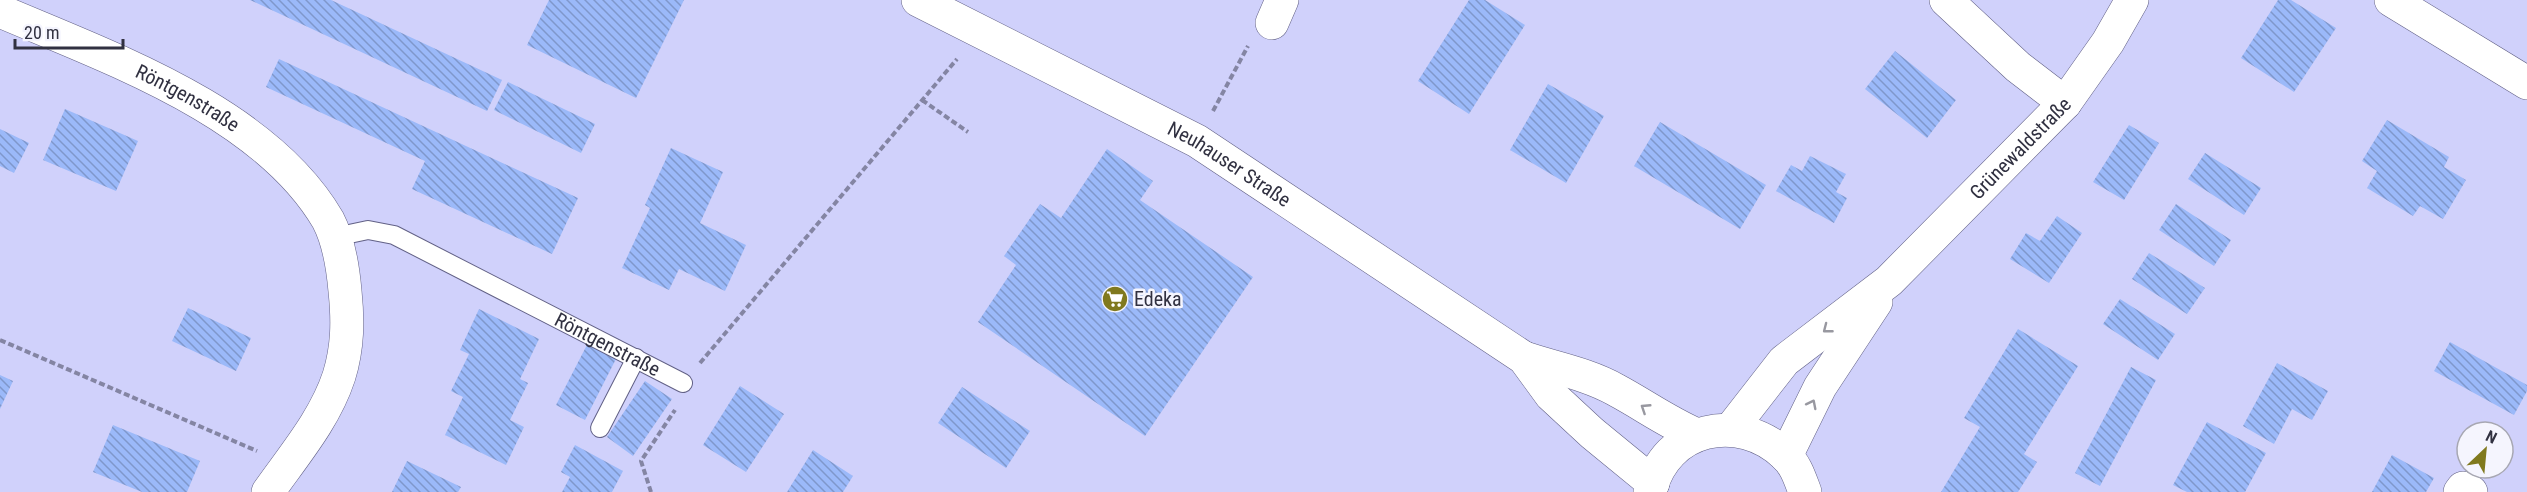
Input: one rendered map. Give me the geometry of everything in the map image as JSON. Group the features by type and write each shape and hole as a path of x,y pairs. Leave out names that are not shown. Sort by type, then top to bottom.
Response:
{"street":[{"name":"Neuhauser Straße","path":"918,0 1197,141 1524,358 1616,389 1668,423 1697,435"},
{"path":"1946,0 2018,67 2065,103"},
{"name":"Grünewaldstraße","path":"1731,429 1784,361 1889,281 2065,103 2108,42 2132,0"},
{"path":"2391,0 2527,82"},
{"name":"Röntgenstraße","path":"0,11 92,49 160,82 243,130 282,162 328,221 335,237 344,280 347,314 346,349 325,408 268,492"},
{"name":"Grünewaldstraße","path":"1786,456 1820,387 1889,281"},
{"name":"Neuhauser Straße","path":"1524,358 1551,395 1652,487"},
{"path":"1652,487 1670,454 1678,446 1697,435 1731,429 1761,437 1786,456 1798,473 1805,492"},
{"path":"2460,492 2463,488 2471,492"}],"lane":[{"name":"Röntgenstraße","path":"335,237 368,230 394,235 683,383"},
{"path":"600,428 636,358"}],"path":[{"path":"1197,141 1252,39 1277,12"},
{"path":"651,492 642,461 682,400 683,383 981,31"},
{"path":"922,100 968,132"},
{"path":"0,340 288,464"}],"building":[{"path":"250,0 331,0 502,80 487,111"},
{"path":"549,0 684,0 636,98 527,45"},
{"path":"1469,0 1485,0 1525,25 1469,114 1418,81"},
{"path":"2278,0 2291,0 2336,28 2294,92 2241,58"},
{"path":"1895,51 1956,100 1927,138 1865,89"},
{"path":"279,59 578,198 552,254 412,189 425,161 266,87"},
{"path":"508,82 595,124 581,153 494,110"},
{"path":"1548,84 1604,116 1566,183 1510,150"},
{"path":"65,109 138,141 116,191 43,160"},
{"path":"2387,120 2449,157 2444,167 2466,180 2443,219 2420,206 2413,216 2367,188 2377,171 2362,161"},
{"path":"1660,122 1766,185 1740,229 1634,166"},
{"path":"2129,125 2159,143 2124,200 2093,182"},
{"path":"0,129 29,143 14,173 0,166"},
{"path":"671,148 723,172 700,223 746,245 725,291 679,269 669,290 622,268 650,208 645,205"},
{"name":"Edeka","path":"1107,149 1153,181 1140,200 1253,277 1145,436 978,322 1016,265 1004,256 1040,204 1061,218"},
{"path":"2205,153 2261,188 2244,215 2188,179"},
{"path":"1810,156 1846,174 1836,192 1847,198 1834,223 1776,191 1791,165 1802,171"},
{"path":"2176,204 2231,240 2214,266 2159,230"},
{"path":"2057,216 2082,233 2049,283 2010,259 2026,233 2040,241"},
{"path":"2149,253 2205,288 2187,314 2132,279"},
{"path":"2120,299 2175,334 2158,360 2103,324"},
{"path":"188,308 251,338 236,371 172,341"},
{"path":"479,309 539,339 520,379 528,383 510,420 524,427 506,465 445,435 463,397 451,391 469,354 460,350"},
{"path":"2018,329 2078,366 2024,454 2037,462 2018,492 1941,492 1980,427 1964,418"},
{"path":"589,341 618,355 585,420 556,405"},
{"path":"2450,342 2527,385 2527,391 2514,415 2434,371"},
{"path":"2277,363 2328,391 2312,420 2292,409 2274,444 2243,426"},
{"path":"2131,367 2156,380 2100,486 2075,473"},
{"path":"0,375 13,381 0,409"},
{"path":"645,381 672,399 633,456 607,437"},
{"path":"740,386 784,414 746,472 703,445"},
{"path":"962,387 1030,431 1006,468 938,423"},
{"path":"2207,422 2266,453 2245,492 2187,492 2173,485"},
{"path":"113,425 200,461 187,492 142,492 93,472"},
{"path":"575,445 623,471 612,492 562,492 570,477 561,472"},
{"path":"813,450 853,476 843,492 787,492"},
{"path":"2392,455 2434,478 2426,492 2372,492"},
{"path":"407,461 461,487 458,492 392,492"}],"place":[{"name":"Edeka","path":"1115,299"}]}
